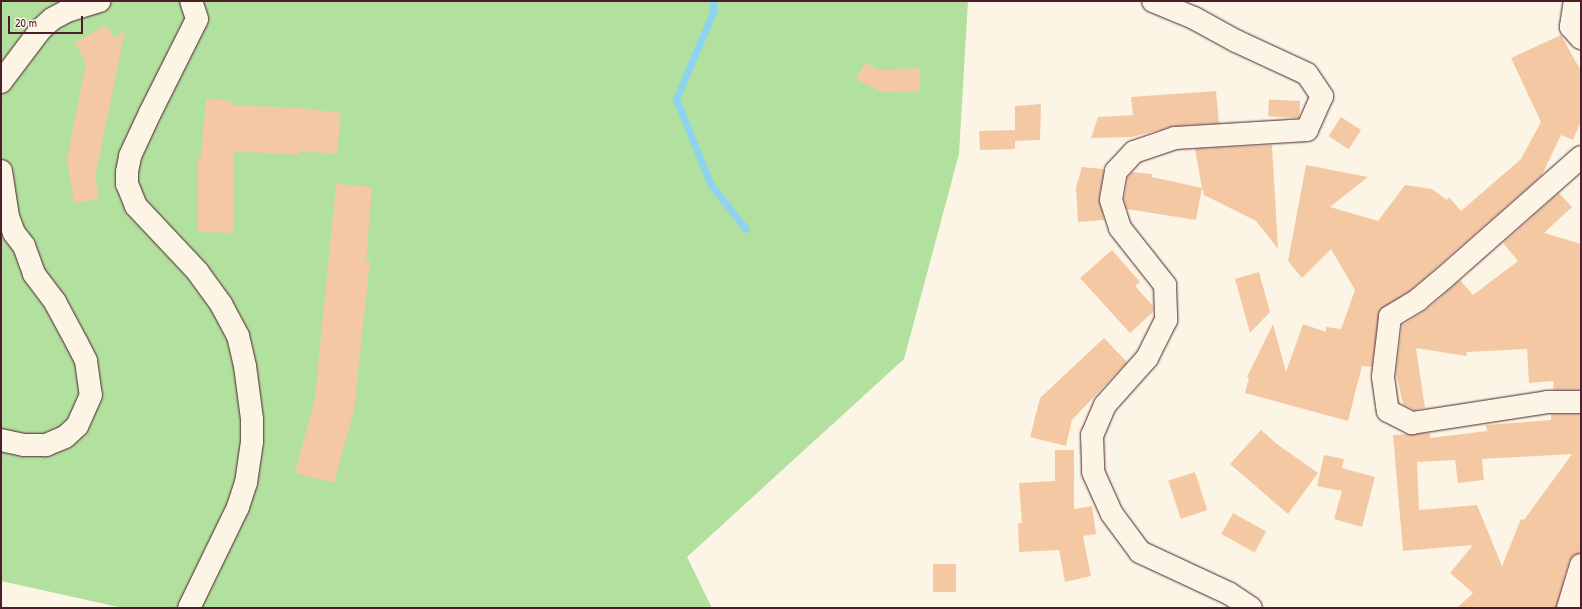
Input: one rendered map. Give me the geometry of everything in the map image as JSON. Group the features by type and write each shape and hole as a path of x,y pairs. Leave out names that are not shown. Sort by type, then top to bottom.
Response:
{"street":[{"path":"1,82 41,29 52,19 67,10 100,1"},
{"path":"189,608 238,507 246,483 252,442 248,385 238,336 221,304 198,272 136,206 128,189 127,172 130,156 197,19 191,1"},
{"path":"1153,1 1194,18 1236,41 1307,74 1322,96 1307,130 1174,138 1134,152 1116,171 1111,200 1120,228 1165,285 1166,320 1147,358 1105,405 1092,435 1093,472 1112,514 1140,552 1230,594 1251,608"},
{"path":"1579,1 1574,8 1571,27 1581,38"},
{"path":"1581,157 1418,300 1390,317 1383,377 1388,411 1412,423 1547,402 1581,402"},
{"path":"1,171 8,218 14,233 24,246 34,274 55,302 86,361 91,395 77,426 65,438 46,445 24,445 1,440"},
{"path":"1568,608 1581,565"}],"green space":[{"path":"1,1 968,1 959,154 904,359 687,557 712,608 123,608 1,581"}],"building":[{"path":"107,25 114,38 125,31 95,177 99,199 74,203 67,160 86,63 75,42"},
{"path":"1561,35 1581,71 1581,121 1573,140 1561,135 1542,175 1411,290 1380,310 1372,367 1362,366 1348,421 1245,393 1249,378 1247,377 1273,324 1286,372 1303,324 1326,332 1326,327 1341,329 1355,290 1331,249 1302,278 1288,261 1306,165 1368,177 1330,207 1378,221 1405,185 1432,189 1447,200 1449,197 1461,211 1521,159 1541,122 1511,58"},
{"path":"865,63 879,70 920,68 920,91 882,92 856,79"},
{"path":"1216,91 1219,123 1174,126 1132,137 1091,138 1098,117 1133,115 1131,97"},
{"path":"206,99 232,101 231,105 301,108 341,113 337,154 299,151 298,155 234,151 233,233 198,232 198,158 201,158"},
{"path":"1269,99 1300,101 1299,118 1268,116"},
{"path":"1041,104 1040,140 1015,141 1015,149 980,150 979,131 1015,130 1015,106"},
{"path":"1341,117 1361,130 1349,149 1328,136"},
{"path":"1272,145 1278,249 1256,221 1204,195 1195,149"},
{"path":"1082,167 1104,169 1099,198 1104,220 1078,222 1076,188"},
{"path":"1132,172 1152,174 1152,177 1202,188 1196,220 1127,209 1124,199 1128,177"},
{"path":"336,184 372,187 366,260 370,260 354,410 334,483 295,473 315,398"},
{"path":"1559,193 1572,207 1544,233 1581,244 1581,390 1553,390 1554,381 1529,383 1527,349 1467,352 1466,356 1416,348 1425,408 1414,410 1403,404 1396,373 1402,325 1426,310 1460,280 1473,295 1518,261 1503,243"},
{"path":"1112,250 1140,282 1135,286 1153,306 1153,312 1130,333 1080,278"},
{"path":"1259,272 1270,312 1250,333 1235,279"},
{"path":"1104,338 1127,362 1072,420 1066,446 1030,437 1040,398"},
{"path":"1551,414 1581,414 1581,553 1573,556 1569,561 1556,608 1457,608 1473,593 1450,573 1473,545 1403,551 1393,435 1430,433 1430,438 1487,431 1486,425 1551,420","holes":["1572,454 1524,520 1521,519 1502,566 1477,505 1419,510 1417,462 1455,460 1458,483 1484,480 1482,459"]},
{"path":"1261,430 1277,444 1318,473 1288,514 1230,464"},
{"path":"1055,450 1074,450 1074,509 1092,506 1096,534 1083,536 1091,576 1065,582 1059,550 1019,552 1018,523 1022,523 1019,483 1055,481"},
{"path":"1324,455 1344,459 1342,468 1375,477 1362,527 1334,519 1342,491 1317,486"},
{"path":"1195,472 1207,510 1181,519 1168,481"},
{"path":"1233,513 1266,531 1255,552 1221,534"},
{"path":"933,564 956,564 956,592 933,592"}],"waterway":[{"path":"713,1 713,12 676,99 711,185 746,229"}]}
